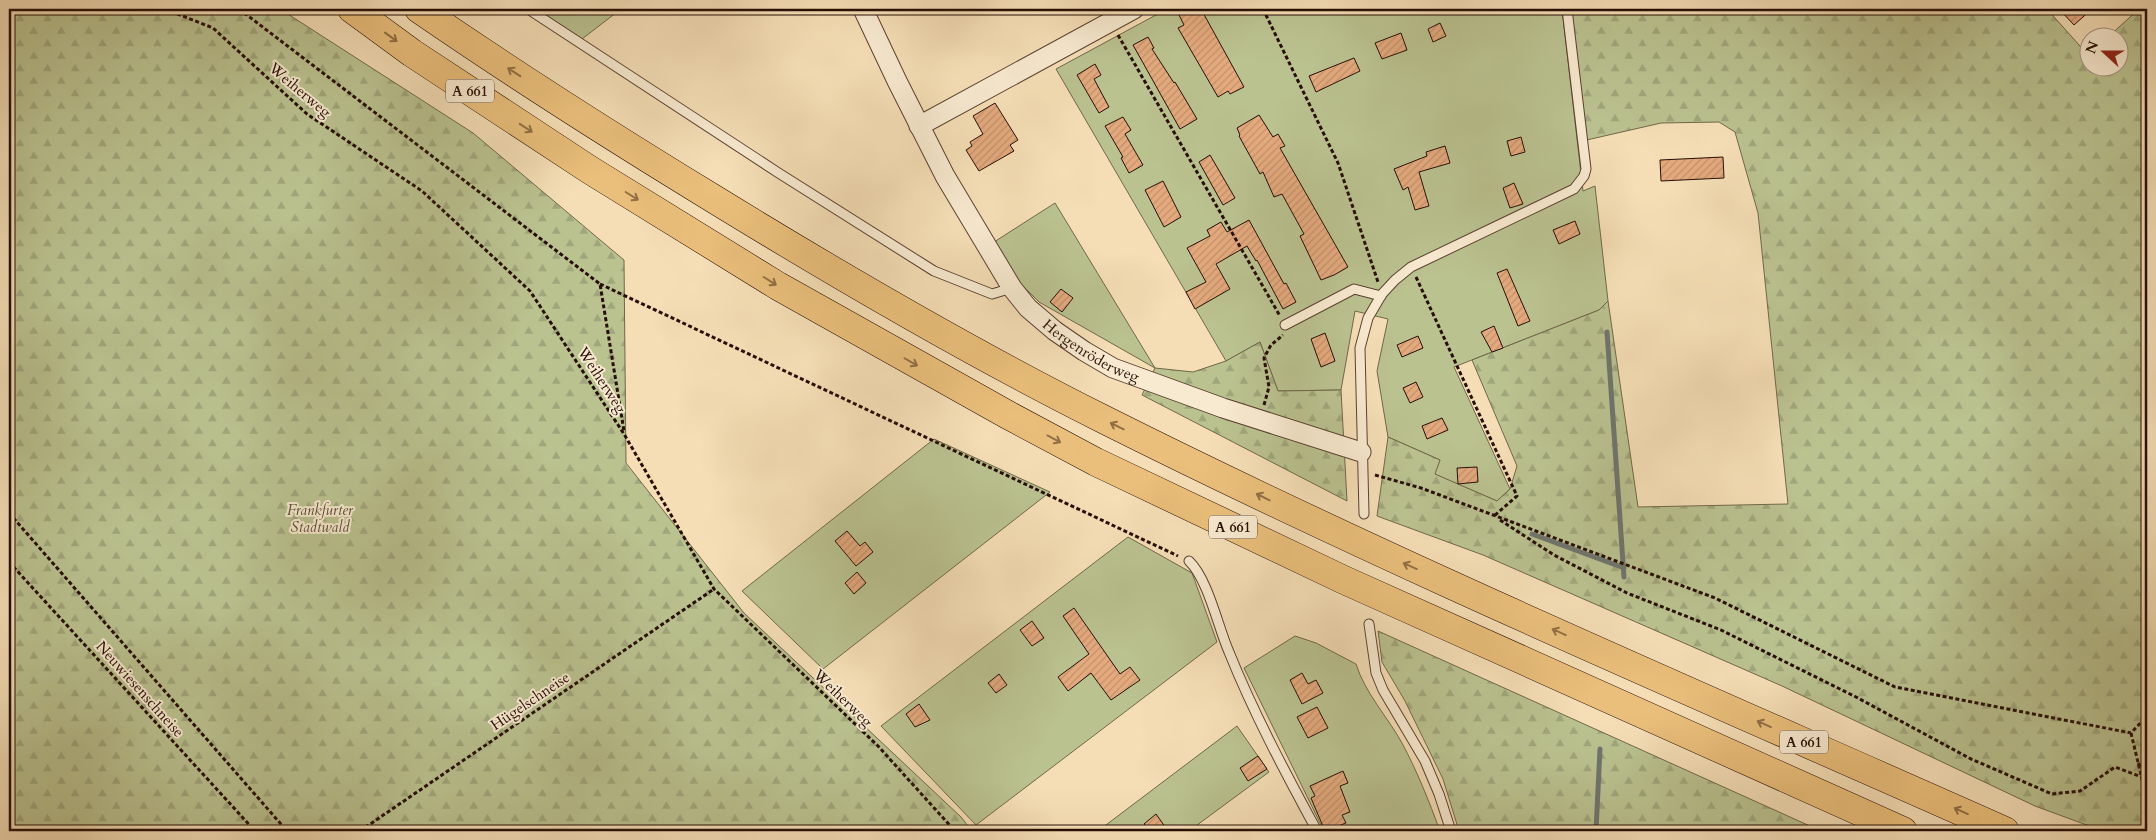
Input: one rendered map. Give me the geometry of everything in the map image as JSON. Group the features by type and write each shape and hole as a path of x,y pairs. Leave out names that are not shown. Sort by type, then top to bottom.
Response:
{"highway":[{"name":"A 661","path":"352,9 412,52 598,175 778,286 1096,462 1344,580 1903,831"},
{"name":"A 661","path":"419,9 613,137 801,252 942,333 1095,415 1363,545 2005,831"}],"street":[{"name":"Hergenröderweg","path":"863,9 919,126 946,176 1012,288 1028,308 1055,331 1113,368 1258,419 1361,452"},
{"path":"919,126 1134,9"}],"lane":[{"path":"528,9 777,172 934,271 992,294 1012,288"},
{"path":"1364,514 1361,452 1360,348 1368,318 1381,295 1394,280 1412,267 1574,189 1580,183 1586,168 1567,9"},
{"path":"1285,325 1354,289 1381,295"},
{"path":"1189,561 1200,576 1228,652 1263,731 1317,831"},
{"path":"1369,624 1371,651 1376,673 1383,690 1425,761 1439,794 1451,831"}],"path":[{"name":"Weiherweg","path":"166,9 213,28 307,114 422,191 530,291 624,434 714,588 878,746 955,831"},
{"path":"240,9 600,284 1189,561"},
{"path":"1263,9 1338,163 1381,295"},
{"path":"1110,22 1285,325 1284,334 1271,344 1264,358 1269,387 1267,398 1258,419"},
{"path":"1412,267 1517,496 1494,516"},
{"path":"600,284 624,434"},
{"path":"1362,472 1421,488 1715,598 1895,687 2131,734"},
{"path":"9,513 287,831"},
{"path":"1494,516 1554,555 1627,593 1721,630 1856,697 1971,758 2052,794 2080,791 2115,767 2147,779"},
{"name":"Neuwiesenschneise","path":"9,562 255,831"},
{"name":"Hügelschneise","path":"360,831 714,588"},
{"path":"2131,734 2147,716"},
{"path":"2131,734 2147,800"},
{"path":"2138,763 2147,774"},
{"path":"2109,830 2114,831"}],"green space":[{"name":"Frankfurter Stadtwald","path":"9,9 280,9 473,133 624,260 626,463 744,613 961,817 972,831 9,831"},
{"path":"537,9 621,9 582,39"},
{"path":"1167,9 1562,9 1583,191 1595,186 1608,301 1599,310 1454,367 1510,489 1497,501 1434,474 1440,460 1388,437 1377,371 1388,319 1355,311 1341,390 1278,391 1260,342 1226,361 1056,69"},
{"path":"1562,9 2047,9 2078,44 2078,78 2128,78 2128,28 2118,28 2139,9 2147,9 2147,831 2103,831 2035,806 1782,686 1483,555 1377,516 1388,437 1440,460 1435,474 1497,501 1510,489 1517,466 1472,360 1599,310 1608,301 1638,507 1788,504 1758,213 1735,132 1719,122 1661,123 1578,142"},
{"path":"1055,203 1155,368 1039,302 1011,274 994,242"},
{"path":"1260,342 1278,391 1341,390 1347,501 1142,395 1155,368 1193,372 1226,361"},
{"path":"934,439 1050,492 823,669 742,591"},
{"path":"1128,537 1192,573 1217,642 976,825 881,726"},
{"path":"1378,631 1821,831 1459,831 1443,779 1405,701 1382,662"},
{"path":"1295,636 1316,643 1356,664 1365,685 1396,733 1407,754 1440,831 1324,831 1244,668"},
{"path":"1237,726 1269,772 1189,831 1098,831"}],"building":[{"path":"1191,9 1201,9 1244,87 1230,94 1228,91 1218,97 1178,28 1184,25 1179,15"},
{"path":"2059,9 2092,9 2074,25"},
{"path":"1440,23 1446,36 1433,42 1428,29"},
{"path":"1401,33 1407,50 1382,59 1375,43"},
{"path":"1148,37 1154,48 1152,49 1175,82 1197,119 1180,129 1133,45"},
{"path":"1354,58 1360,71 1316,92 1309,76"},
{"path":"1095,64 1101,75 1094,79 1109,107 1099,113 1077,75"},
{"path":"995,103 1018,140 1010,145 1014,151 979,171 966,150 972,146 970,142 983,134 973,116"},
{"path":"1259,115 1273,137 1278,134 1285,146 1280,148 1348,267 1334,275 1321,280 1300,236 1304,234 1282,194 1274,197 1263,172 1260,174 1239,136 1237,128"},
{"path":"1123,117 1131,130 1125,134 1143,165 1129,173 1121,158 1123,157 1105,126"},
{"path":"1521,137 1525,152 1511,156 1507,141"},
{"path":"1445,146 1450,163 1419,172 1429,206 1415,210 1408,187 1403,190 1394,169 1427,156 1426,152"},
{"path":"1210,155 1235,198 1223,205 1199,162"},
{"path":"1723,157 1724,178 1661,181 1660,160"},
{"path":"1163,181 1181,217 1164,227 1145,190"},
{"path":"1514,183 1523,204 1510,208 1503,188"},
{"path":"1249,220 1296,302 1283,309 1257,260 1247,246 1216,264 1230,289 1195,309 1186,292 1206,282 1187,248 1210,236 1207,230 1221,222 1227,232"},
{"path":"1575,221 1580,234 1559,244 1553,230"},
{"path":"1507,269 1530,321 1518,326 1497,273"},
{"path":"1061,289 1073,298 1062,312 1050,302"},
{"path":"1494,326 1503,348 1492,352 1481,332"},
{"path":"1325,333 1335,361 1321,367 1311,339"},
{"path":"1418,336 1423,348 1402,357 1397,345"},
{"path":"1416,382 1423,397 1410,403 1403,388"},
{"path":"1442,418 1448,430 1427,439 1422,426"},
{"path":"1477,467 1478,482 1458,484 1457,468"},
{"path":"847,531 860,546 865,542 873,552 856,566 835,541"},
{"path":"857,572 866,583 854,594 845,583"},
{"path":"1074,608 1120,674 1130,667 1140,680 1111,700 1091,673 1068,691 1058,677 1089,654 1063,616"},
{"path":"1032,621 1044,638 1032,646 1020,630"},
{"path":"1302,673 1308,684 1316,680 1323,693 1302,704 1290,680"},
{"path":"999,674 1007,685 996,693 988,683"},
{"path":"919,704 930,720 915,727 906,714"},
{"path":"1317,707 1328,728 1308,738 1297,717"},
{"path":"1258,756 1267,769 1248,781 1240,768"},
{"path":"1343,771 1348,783 1340,786 1350,812 1342,815 1346,823 1325,831 1311,798 1315,796 1310,786"},
{"path":"1156,814 1168,831 1150,831 1144,824"}],"waterway":[{"path":"1607,332 1624,577"},
{"path":"1532,534 1624,568"},
{"path":"1596,831 1600,749"}]}
